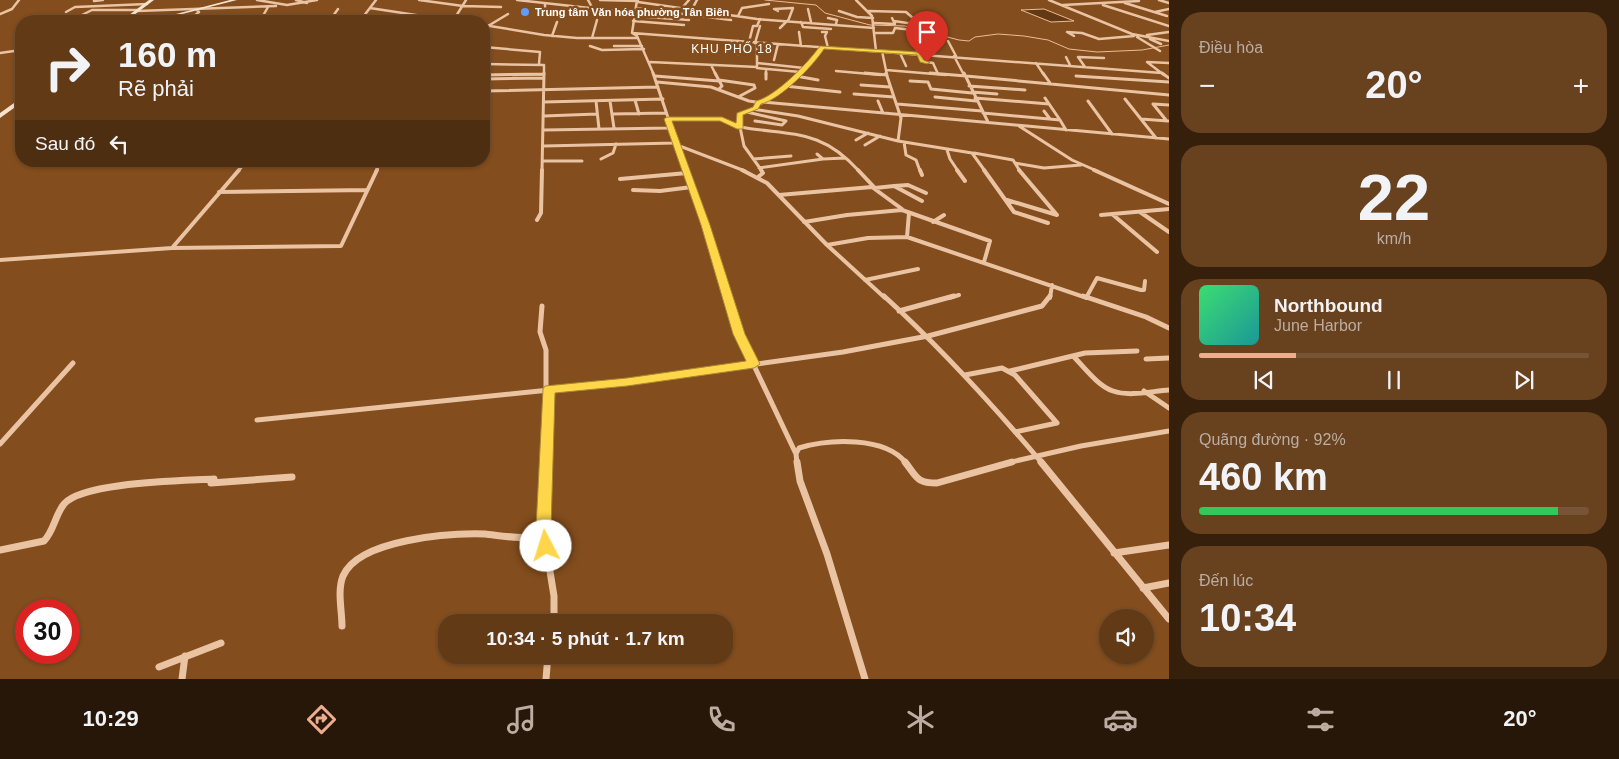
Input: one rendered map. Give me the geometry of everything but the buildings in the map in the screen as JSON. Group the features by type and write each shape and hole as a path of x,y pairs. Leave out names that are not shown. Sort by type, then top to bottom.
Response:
{"main road":[{"path":"132,15 152,0"},
{"path":"174,15 235,0"},
{"path":"0,116 15,105"}],"street":[{"path":"0,14 12,8 19,0"},
{"path":"94,0 103,0"},
{"path":"257,0 276,6"},
{"path":"267,3 278,0"},
{"path":"296,0 307,3"},
{"path":"82,15 92,10 138,11 268,7 298,5 317,0"},
{"path":"365,15 376,0"},
{"path":"419,0 463,6 501,6"},
{"path":"444,4 451,0"},
{"path":"458,15 466,0"},
{"path":"517,0 689,20"},
{"path":"545,12 549,0"},
{"path":"588,0 593,9"},
{"path":"600,0 637,1 760,19 801,22 848,22"},
{"path":"659,4 667,0"},
{"path":"682,8 689,0"},
{"path":"692,9 697,0"},
{"path":"856,0 869,11 872,18 876,51"},
{"path":"1049,0 1135,36 1160,51"},
{"path":"1159,0 1169,3"},
{"path":"632,33 637,1"},
{"path":"1060,5 1139,1"},
{"path":"1122,2 1167,16"},
{"path":"1098,3 1169,26"},
{"path":"66,12 75,7 147,4"},
{"path":"738,16 742,8 769,4"},
{"path":"778,11 774,9 784,6 794,8 790,12 788,21 780,28"},
{"path":"264,15 268,7"},
{"path":"370,8 415,15"},
{"path":"637,8 731,20"},
{"path":"195,15 199,12 198,9"},
{"path":"334,15 338,9"},
{"path":"808,9 811,22"},
{"path":"1152,12 1169,10"},
{"path":"839,11 857,17 872,18"},
{"path":"869,11 906,12 914,19 930,22"},
{"path":"490,25 508,14"},
{"path":"772,20 779,16"},
{"path":"704,23 707,17"},
{"path":"828,18 836,22 865,27 895,24 893,20 927,26"},
{"path":"1146,19 1159,18"},
{"path":"749,42 754,26 757,26 760,19"},
{"path":"592,38 597,20"},
{"path":"633,21 684,25"},
{"path":"552,36 557,22"},
{"path":"801,22 802,26 831,29"},
{"path":"490,26 552,36 638,38"},
{"path":"757,65 756,43 760,26"},
{"path":"862,31 865,27"},
{"path":"660,35 664,31"},
{"path":"874,33 891,34 893,31 930,36"},
{"path":"799,32 801,46"},
{"path":"822,32 827,32 825,36 828,48"},
{"path":"1074,36 1067,32 1082,33 1099,38 1142,36 1169,41"},
{"path":"1135,36 1169,32"},
{"path":"632,33 1036,62 1166,75"},
{"path":"632,33 638,38 643,47 655,76 667,119 692,187 739,334 796,454 800,481 827,554 865,679"},
{"path":"601,38 602,34"},
{"path":"1142,36 1161,44"},
{"path":"934,40 912,39 922,62 934,64 938,74"},
{"path":"738,41 738,54"},
{"path":"948,41 988,122"},
{"path":"774,60 778,44"},
{"path":"590,46 601,50 643,47"},
{"path":"614,46 643,47"},
{"path":"490,48 540,52 539,64"},
{"path":"763,102 796,76 822,48"},
{"path":"0,53 15,51"},
{"path":"882,52 890,88 901,115 902,129 898,141"},
{"path":"900,53 906,66"},
{"path":"1066,57 1070,65"},
{"path":"1085,66 1078,57 1104,58"},
{"path":"650,62 711,66 757,65 804,68"},
{"path":"1036,62 1050,83"},
{"path":"1166,75 1148,62 1169,63"},
{"path":"490,64 539,64 544,66 542,213 537,220"},
{"path":"757,65 766,69 800,72"},
{"path":"711,66 722,87 719,89"},
{"path":"766,69 766,80"},
{"path":"886,70 1169,95"},
{"path":"836,71 887,75"},
{"path":"928,73 931,90 997,94"},
{"path":"490,75 544,76"},
{"path":"490,79 544,76"},
{"path":"655,76 754,85 754,88 740,96"},
{"path":"796,76 818,80"},
{"path":"1076,76 1169,82"},
{"path":"910,80 929,83"},
{"path":"657,82 719,89 758,103 1169,139"},
{"path":"861,85 890,88"},
{"path":"785,86 840,92"},
{"path":"969,86 1024,90"},
{"path":"490,91 658,87"},
{"path":"640,88 644,100"},
{"path":"854,94 894,97"},
{"path":"935,97 1049,104"},
{"path":"1045,98 1066,130"},
{"path":"544,102 662,99"},
{"path":"1125,99 1156,138"},
{"path":"635,100 639,114"},
{"path":"596,101 599,129"},
{"path":"610,101 614,128"},
{"path":"878,101 883,113"},
{"path":"1088,101 1112,134"},
{"path":"758,103 758,106 752,110 739,114 740,138 763,173 758,177"},
{"path":"897,104 1060,120"},
{"path":"1141,119 1168,122 1153,104 1169,105"},
{"path":"752,110 798,116 898,141 1007,158 1015,163 1044,168 1084,165"},
{"path":"1044,111 1050,119"},
{"path":"744,112 786,122 782,125 755,121"},
{"path":"612,114 666,113"},
{"path":"544,116 597,114"},
{"path":"667,119 722,119 740,127 775,133 791,132 823,141 845,158 875,188 902,210 990,241 984,262"},
{"path":"1017,125 1084,165 1169,204"},
{"path":"544,130 670,128"},
{"path":"856,140 868,133"},
{"path":"865,145 880,136"},
{"path":"904,142 906,156 916,160 922,175"},
{"path":"601,158 613,153 616,144"},
{"path":"544,146 676,144 758,177 767,183 827,245 928,336 965,375 1015,432 1169,619"},
{"path":"947,150 965,181"},
{"path":"974,153 1015,213 1048,224"},
{"path":"817,154 823,160"},
{"path":"753,159 792,156"},
{"path":"759,168 845,158"},
{"path":"543,161 582,161"},
{"path":"1006,200 1057,215 1016,168 1015,163"},
{"path":"172,248 242,167"},
{"path":"0,260 72,253 172,248 341,246 378,167"},
{"path":"620,179 687,174"},
{"path":"779,195 908,185 926,193"},
{"path":"894,186 922,201"},
{"path":"633,190 660,191 692,187"},
{"path":"219,192 367,190"},
{"path":"1101,215 1169,209"},
{"path":"804,222 846,215 902,210"},
{"path":"1140,212 1169,232"},
{"path":"907,237 910,213"},
{"path":"1112,214 1157,252"},
{"path":"933,222 944,215"},
{"path":"827,245 868,238 907,237 1146,317 1169,328"},
{"path":"865,280 918,269"},
{"path":"1086,298 1097,278 1141,290 1144,290 1145,281"},
{"path":"257,420 627,382 843,352 928,336 1042,306 1051,297 1052,285"},
{"path":"899,311 959,295"},
{"path":"542,306 540,332 546,350 548,389 543,529 554,596 554,614"},
{"path":"1010,371 1085,353 1137,351"},
{"path":"1074,357 1114,391 1169,390"},
{"path":"1146,359 1169,358"},
{"path":"0,444 73,363"},
{"path":"965,375 1002,368 1010,371 1057,423 1015,432"},
{"path":"1144,391 1169,408"},
{"path":"796,454 799,448 810,444 845,442 874,445 898,455 910,467 917,480 925,484 937,483 1035,456 1114,439 1169,431"},
{"path":"0,550 44,541 49,536 64,504 79,494 126,484 292,477"},
{"path":"342,626 343,575 357,558 389,545 432,536 458,534 527,537 538,535 543,529"},
{"path":"1114,553 1169,545"},
{"path":"1143,588 1169,583"},
{"path":"159,667 221,643"},
{"path":"182,679 185,656"},
{"path":"546,679 547,664"}],"shaded area":[{"path":"1044,9 1074,21 1051,22 1021,10"}],"waterway":[{"path":"765,0 816,5 825,13 870,25 905,26 959,40 969,41 975,37 998,34 1024,36 1048,40 1069,49 1097,52 1142,50 1169,45"}],"place":[{"name":"Trung tâm Văn hóa phường Tân Biên","path":"525,12"}],"district":[{"name":"KHU PHỐ 18","path":"732,49"}],"route":[{"path":"546,546 543,529 549,389 627,382 754,364 739,334 705,225 667,119 722,119 740,127 739,114 756,108 759,105 758,103 762,103 780,90 816,57 822,48 919,54 922,61 927,62"}]}
